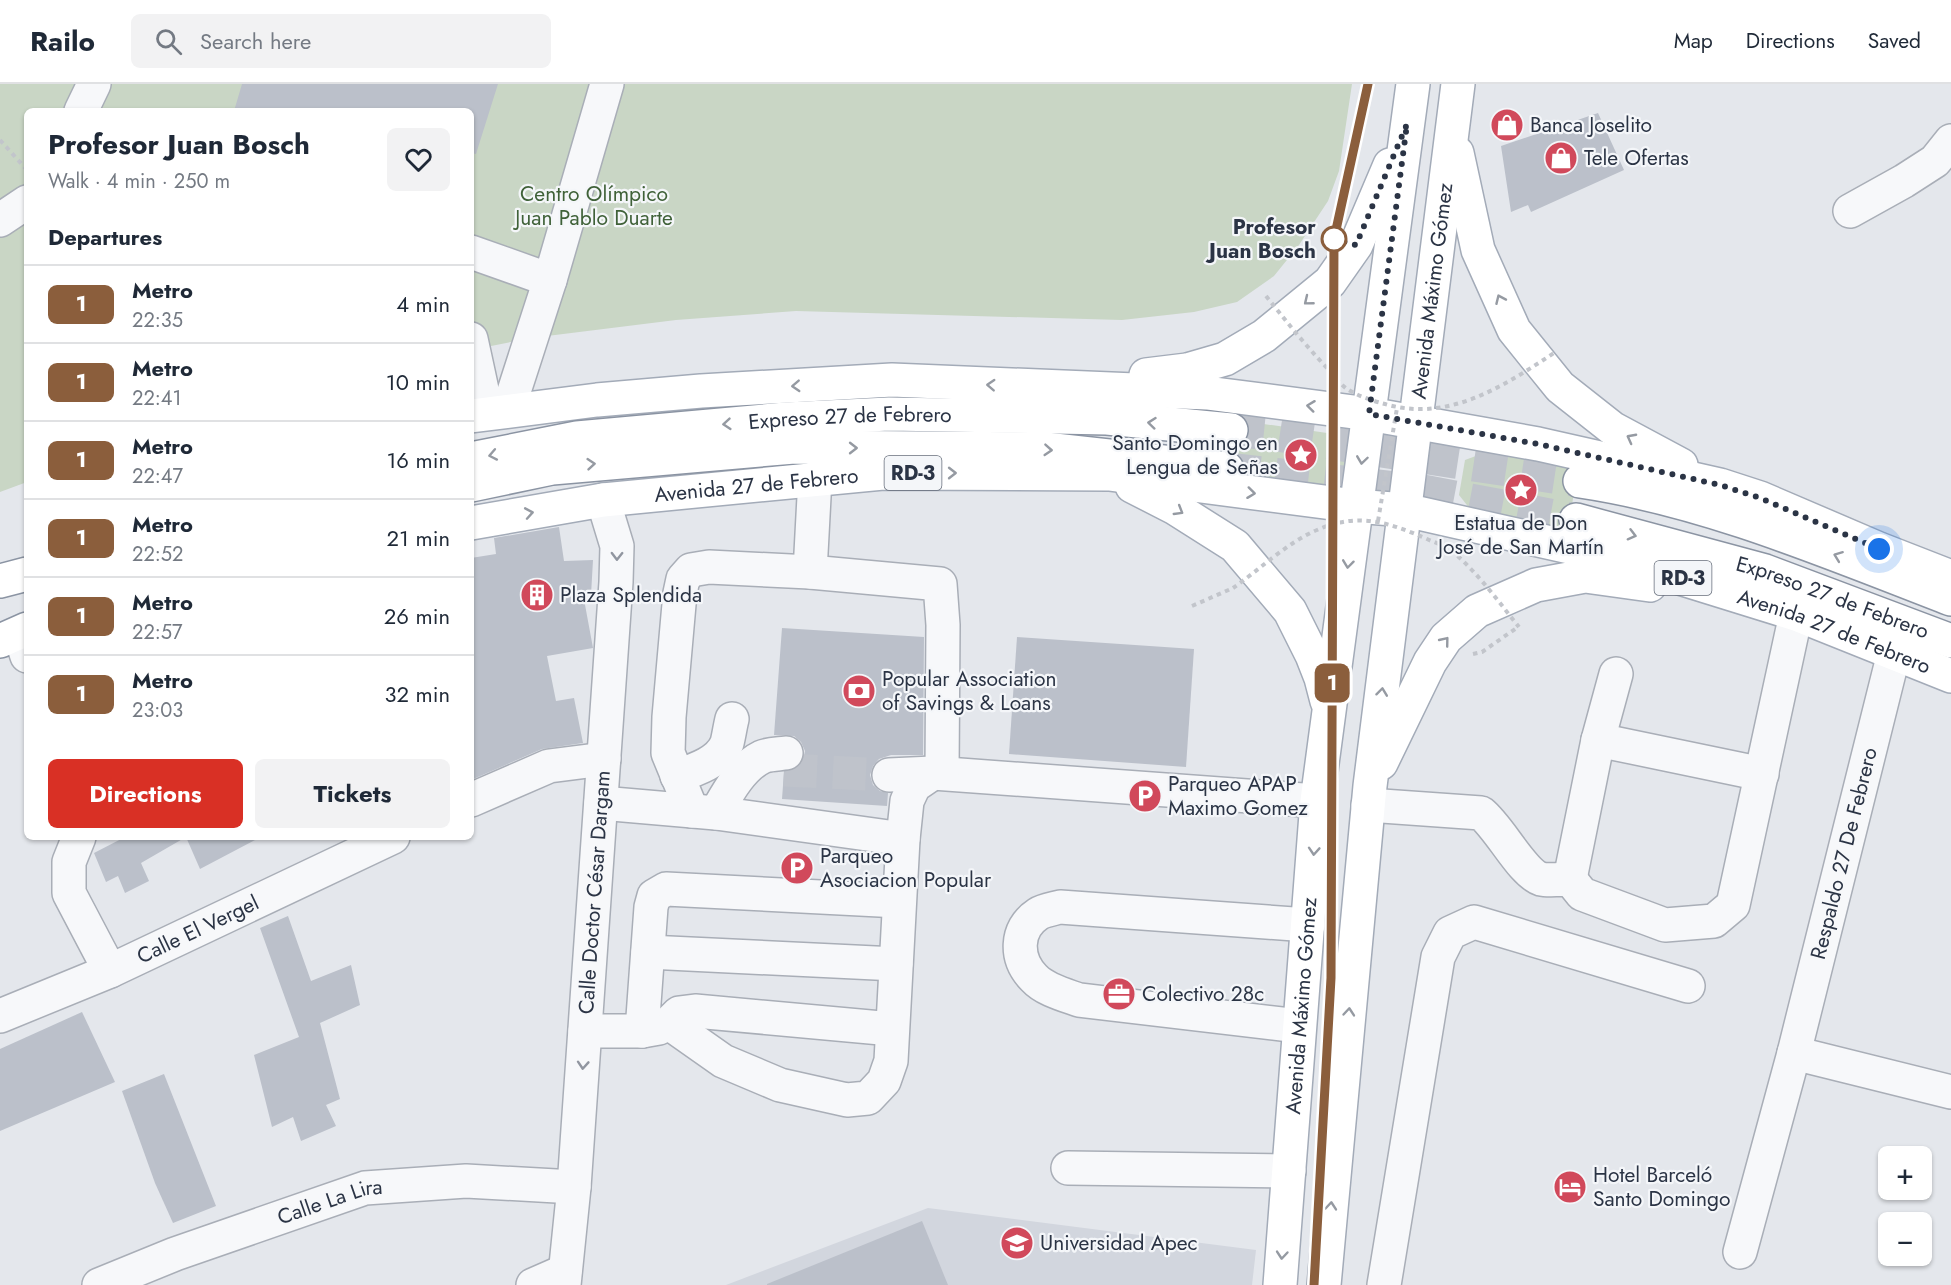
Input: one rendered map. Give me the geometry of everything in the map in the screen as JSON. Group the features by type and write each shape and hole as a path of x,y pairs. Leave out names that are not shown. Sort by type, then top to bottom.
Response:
{"main road":[{"name":"Avenida Máximo Gómez","path":"1280,1285 1317,801 1329,709 1379,512 1394,415 1407,124 1413,84"},
{"name":"Avenida Máximo Gómez","path":"1324,1285 1369,795 1379,512 1394,415 1458,84"},
{"path":"1038,387 1186,370 1225,359 1264,336 1330,282 1356,245 1407,124"},
{"path":"1451,127 1478,250 1514,330 1560,387 1612,428 1720,485"},
{"path":"489,413 701,391 892,380 1208,393 1394,415 1538,444 1720,485 1760,498 1951,577"},
{"name":"Expreso 27 de Febrero","path":"474,458 577,438 786,419 889,414 1107,418 1231,430"},
{"name":"Expreso 27 de Febrero","path":"474,484 552,468 794,447 1046,449 1227,469"},
{"name":"Avenida 27 de Febrero","path":"474,522 603,500 815,478 895,472 1108,474 1379,512 1609,555 1796,614 1951,676"},
{"path":"1108,474 1174,508 1234,546 1290,611 1321,678 1329,709"},
{"name":"Expreso 27 de Febrero","path":"1580,481 1615,486 1793,538 1951,599"},
{"name":"Expreso 27 de Febrero","path":"1576,520 1765,571 1951,641"},
{"path":"0,571 24,558"},
{"path":"0,581 24,575"},
{"path":"1369,795 1430,662 1446,638 1477,611 1536,585 1585,576 1735,596"}],"street":[{"path":"82,108 94,84"},
{"path":"489,413 550,280 607,84"},
{"path":"1850,211 1935,161 1951,141"},
{"path":"0,220 24,204"},
{"path":"474,253 550,280"},
{"path":"474,351 489,413"},
{"path":"810,572 815,478"},
{"name":"Calle Doctor César Dargam","path":"565,1278 574,1187 616,582 617,546 603,500"},
{"path":"713,813 677,776 668,753 678,616 683,579 691,570 709,567 810,572 940,584 943,625 937,773"},
{"path":"1570,879 1582,894 1665,925 1714,921 1733,905 1796,614"},
{"name":"Respaldo 27 De Febrero","path":"1740,1252 1794,1053 1894,653"},
{"path":"1570,879 1598,740 1616,674"},
{"path":"677,776 700,769 716,757 726,745 732,719"},
{"path":"1598,740 1762,774"},
{"path":"713,813 731,786 763,756 785,762"},
{"path":"474,799 549,766 604,759"},
{"path":"655,1027 723,1061 780,1085 847,1100 868,1098 884,1081 891,1061 899,901 907,801 914,786 937,773"},
{"path":"889,775 937,773 1317,801"},
{"path":"1369,795 1481,813 1498,830 1521,864 1541,879 1570,879"},
{"path":"601,803 713,813 903,839"},
{"path":"78,840 69,862 69,893 110,971"},
{"name":"Calle El Vergel","path":"0,1016 110,971 387,840"},
{"path":"655,1027 648,952 651,907 654,896 666,889 899,901"},
{"path":"1299,1026 1079,1000 1034,979 1021,955 1020,935 1029,921 1040,913 1060,908 1308,925"},
{"path":"1384,1285 1438,957 1450,933 1474,922 1688,986"},
{"path":"648,952 896,964"},
{"path":"585,1031 655,1027 679,1012 695,1011 892,1029"},
{"path":"1794,1053 1951,1092"},
{"path":"1068,1168 1289,1172"},
{"name":"Calle La Lira","path":"99,1285 175,1254 365,1188 466,1180 574,1187"},
{"path":"533,1285 565,1278"}],"path":[{"path":"0,140 24,167"},
{"path":"1266,297 1317,358 1347,389 1375,401 1394,415 1458,405 1507,384 1557,351"},
{"path":"1379,512 1394,415"},
{"path":"1192,606 1233,588 1316,530 1379,512 1412,532 1450,549 1486,586 1519,627 1482,652"}],"shaded area":[{"name":"Universidad Apec","path":"928,1208 1256,1250 1252,1285 726,1285"}],"green space":[{"name":"Centro Olímpico Juan Pablo Duarte","path":"0,84 1352,84 1339,171 1328,201 1299,245 1274,276 1237,302 1194,312 1122,320 796,311 676,320 531,338 474,349 474,108 24,108 24,483 0,492"},
{"path":"1236,420 1334,434 1346,458 1344,475 1332,492 1227,482"},
{"path":"1492,450 1578,467 1568,530 1474,514 1459,495 1465,460"}],"building":[{"path":"242,84 498,84 476,154 474,154 474,108 235,108"},
{"name":"Tele Ofertas","path":"1598,113 1624,170 1531,212 1528,205 1511,212 1501,146"},
{"path":"559,527 564,561 593,560 591,595 583,594 593,648 547,656 556,701 574,698 583,743 542,749 474,779 474,558 496,554 494,538"},
{"name":"Popular Association of Savings & Loans","path":"782,628 924,637 923,755 891,755 879,759 873,766 870,775 873,785 880,791 888,793 887,806 782,799 784,772 798,768 805,751 801,742 794,736 774,735"},
{"name":"Popular Association of Savings & Loans","path":"1017,637 1194,649 1186,767 1009,754"},
{"path":"119,840 181,840 141,863 149,881 125,893 118,876 106,882 94,853"},
{"path":"187,840 255,840 200,869"},
{"path":"288,916 311,981 351,965 360,1005 320,1023 340,1099 326,1105 336,1126 301,1141 293,1117 272,1127 254,1055 299,1037 260,928"},
{"path":"82,1012 115,1082 0,1131 0,1049"},
{"path":"164,1074 216,1206 173,1223 155,1183 122,1091"},
{"path":"922,1221 948,1285 767,1285 767,1284"}],"tunnel":[{"path":"1231,430 1580,481"},
{"path":"1227,469 1423,491 1576,520"},
{"path":"784,770 889,775"}],"metro line":[{"name":"1","path":"1314,1285 1331,978 1334,239 1368,84"}],"place":[{"name":"Banca Joselito","path":"1507,125"},
{"name":"Tele Ofertas","path":"1561,158"},
{"name":"Profesor Juan Bosch","path":"1334,239"},
{"name":"Santo Domingo en Lengua de Señas","path":"1301,455"},
{"name":"Estatua de Don José de San Martín","path":"1521,490"},
{"name":"Plaza Splendida","path":"537,595"},
{"name":"Popular Association of Savings & Loans","path":"859,691"},
{"name":"Parqueo APAP Maximo Gomez","path":"1145,796"},
{"name":"Parqueo Asociacion Popular","path":"797,868"},
{"name":"Colectivo 28c","path":"1119,994"},
{"name":"Hotel Barceló Santo Domingo","path":"1570,1187"},
{"name":"Universidad Apec","path":"1017,1243"}],"route":[{"path":"1334,239 1356,245 1407,124 1369,414 1538,444 1720,485 1760,498 1879,549"}]}
